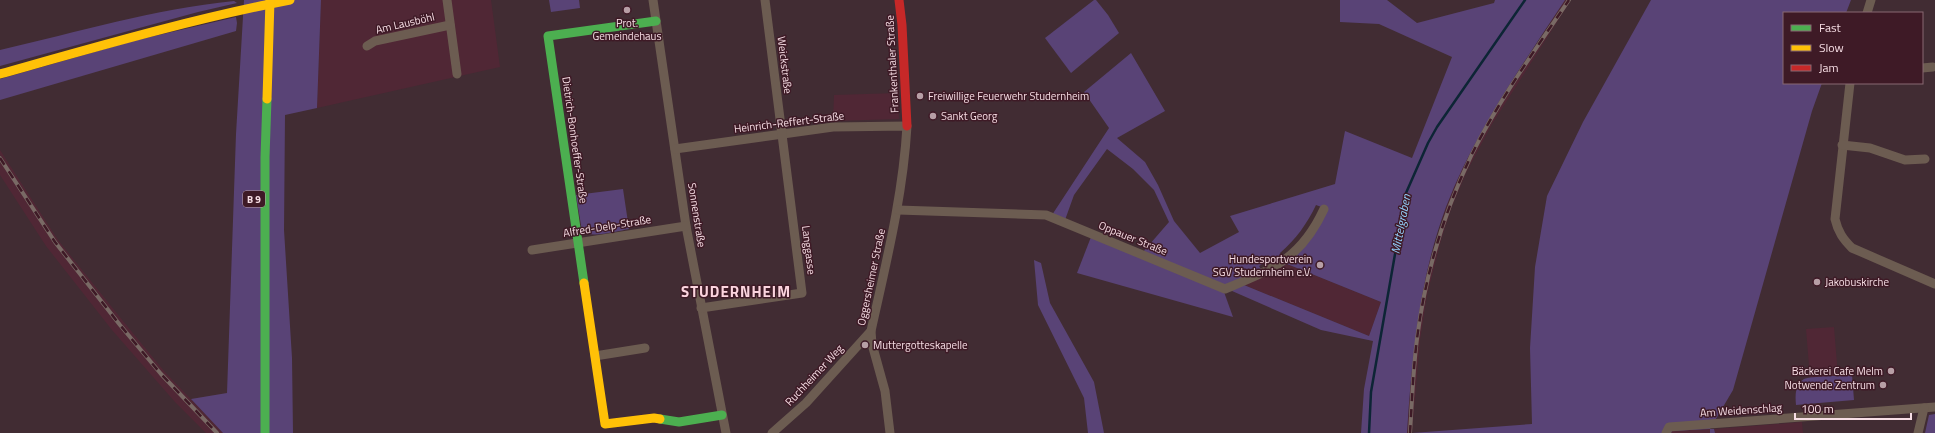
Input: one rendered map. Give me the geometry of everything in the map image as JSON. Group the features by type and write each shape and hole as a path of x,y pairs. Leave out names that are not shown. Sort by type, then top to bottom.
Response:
{"main road":[{"path":"259,0 259,15"},
{"path":"0,74 161,29 229,12 290,0"},
{"name":"Frankenthaler Straße","path":"899,0 902,25 907,126"},
{"name":"B 9","path":"265,433 265,173 270,5"},
{"name":"Dietrich-Bonhoeffer-Straße","path":"656,21 548,36 605,424 654,418 679,422 722,415"}],"street":[{"path":"446,0 457,74"},
{"name":"Sonnenstraße","path":"653,0 686,226 726,433"},
{"name":"Weickstraße","path":"765,0 782,134"},
{"path":"1867,12 1871,0"},
{"name":"Am Lausböhl","path":"367,46 375,41 450,25"},
{"path":"1923,68 1933,67"},
{"path":"1850,84 1835,219 1837,230 1844,241 1852,248 1935,284"},
{"name":"Heinrich-Reffert-Straße","path":"675,149 833,126 907,126"},
{"name":"Oggersheimer Straße","path":"890,433 885,391 872,344 871,331 898,210 905,159 907,126"},
{"name":"Langgasse","path":"701,308 802,293 782,134"},
{"path":"1842,145 1870,148 1905,160 1925,159"},
{"name":"Oppauer Straße","path":"898,210 1046,215 1225,289 1261,274 1286,260 1301,246 1318,222 1324,208"},
{"name":"Alfred-Delp-Straße","path":"532,250 686,226"},
{"name":"Ruchheimer Weg","path":"772,433 806,403 871,331"},
{"path":"595,356 645,348"},
{"name":"Am Weidenschlag","path":"1668,430 1935,407"},
{"path":"1918,433 1924,408"}],"shaded area":[{"path":"244,0 321,0 317,108 285,115 284,230 292,358 293,433 223,433 191,399 227,393 236,134"},
{"path":"321,0 491,0 500,67 317,108"},
{"path":"549,0 579,0 580,8 551,12"},
{"path":"1096,0 1108,15 1119,33 1071,73 1045,38"},
{"path":"1340,0 1387,0 1417,23 1494,3 1495,0 1565,0 1500,100 1485,126 1458,179 1446,207 1429,262 1418,318 1411,375 1407,433 1361,433 1364,389 1373,341 1321,330 1143,252 1169,222 1154,190 1133,169 1107,149 1074,195 1065,220 1052,215 1109,128 1084,92 1131,53 1165,111 1117,138 1145,162 1158,185 1174,221 1200,253 1239,232 1230,216 1335,184 1345,131 1412,158 1452,57 1379,24 1340,22","holes":["1316,205 1324,208 1286,260 1280,253 1301,231","1277,256 1281,263 1263,273 1259,266","1287,264 1381,302 1369,336 1244,285"]},
{"path":"1565,0 1571,0 1492,124 1466,173 1451,209 1441,240 1427,295 1420,340 1412,433 1407,433 1414,340 1430,260 1446,208 1461,171 1487,122"},
{"path":"1651,0 1851,0 1846,12 1783,12 1783,84 1822,84 1812,111 1733,390 1710,429 1672,431 1671,433 1412,433 1532,424 1530,348 1535,267 1547,196 1583,122"},
{"path":"234,1 237,3 198,12 0,66 0,50 145,15"},
{"path":"236,17 236,31 0,100 0,79 133,41"},
{"path":"898,93 899,119 833,121 834,95"},
{"path":"0,150 58,240 164,371 223,433 206,433 175,402 112,330 46,246 0,175"},
{"path":"623,189 629,229 597,234 582,231 576,195"},
{"path":"1091,237 1224,292 1233,317 1077,273"},
{"path":"1034,260 1041,263 1050,303 1094,382 1104,433 1088,433 1084,398 1038,305"},
{"path":"1287,264 1381,302 1369,336 1244,285"},
{"path":"1834,327 1838,376 1810,378 1806,329"},
{"path":"1852,375 1854,400 1796,405 1797,387 1804,379"},
{"path":"1935,414 1935,433 1925,433 1929,415"},
{"path":"1802,422 1803,433 1715,433 1714,429"},
{"path":"1710,429 1710,433 1671,433 1672,431"},
{"path":"1710,429 1714,429 1715,433 1710,433"}],"waterway":[{"name":"Mittelgraben","path":"1369,433 1371,392 1406,193 1428,143 1437,127 1525,0"}],"railway":[{"path":"1410,433 1414,362 1417,339 1425,291 1444,221 1472,154 1494,114 1569,0"},
{"path":"0,158 55,242 120,325 161,374 217,433"}],"traffic: fast":[{"path":"584,283 548,36 656,21"},
{"path":"265,433 265,157 267,99"},
{"path":"660,419 679,422 722,415"}],"traffic: slow":[{"path":"267,99 270,0"},
{"path":"0,74 180,25 290,0"},
{"path":"584,283 605,424 654,418 660,419"}],"traffic: jam":[{"path":"899,0 902,25 907,126"}],"place":[{"name":"Prot. Gemeindehaus","path":"627,10"},
{"name":"Freiwillige Feuerwehr Studernheim","path":"920,96"},
{"name":"Sankt Georg","path":"933,116"},
{"name":"Hundesportverein SGV Studernheim e.V.","path":"1320,265"},
{"name":"Jakobuskirche","path":"1817,282"},
{"name":"Muttergotteskapelle","path":"865,345"},
{"name":"Bäckerei Cafe Melm","path":"1891,371"},
{"name":"Notwende Zentrum","path":"1883,385"}],"district":[{"name":"STUDERNHEIM","path":"736,292"}]}
